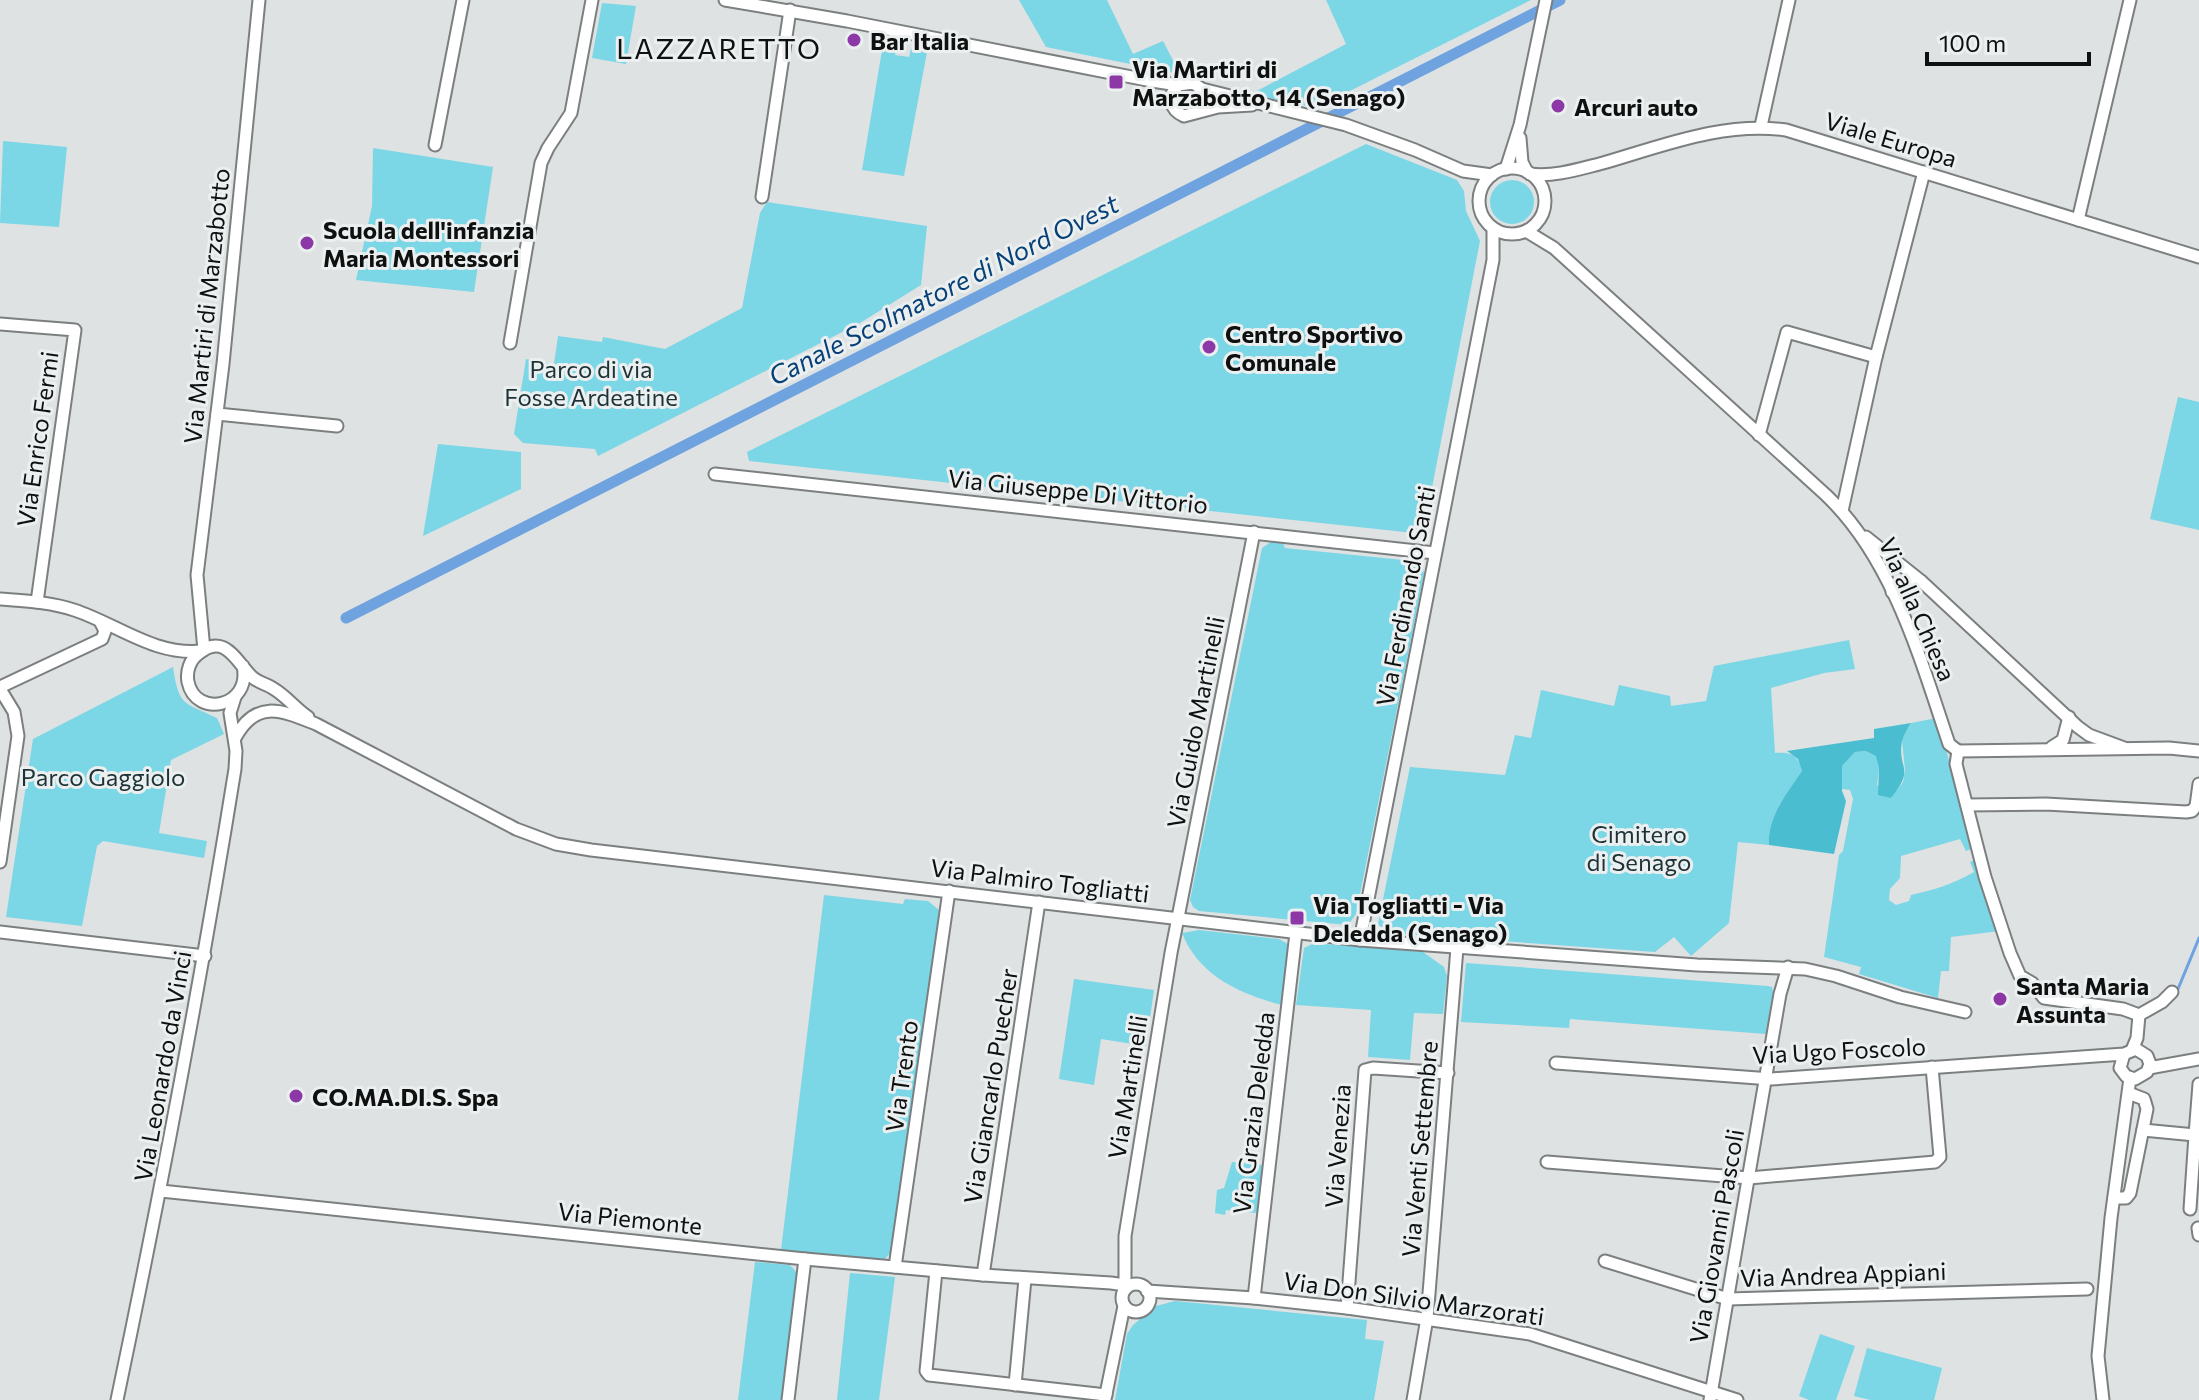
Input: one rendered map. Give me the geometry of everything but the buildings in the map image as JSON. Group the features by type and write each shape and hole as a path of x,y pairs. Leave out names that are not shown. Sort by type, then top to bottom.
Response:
{"street":[{"name":"Via Martiri di Marzabotto","path":"203,650 197,575 217,414 259,0"},
{"path":"435,145 463,0"},
{"path":"510,343 541,163 571,113 592,0"},
{"path":"725,0 1152,81 1178,85 1188,82 1202,89 1346,125 1463,171 1492,175 1506,169 1528,173 1537,180 1544,197 1544,208 1539,219 1526,231 1512,234 1493,228 1481,213 1480,194 1463,171"},
{"path":"1506,169 1520,125 1546,0"},
{"path":"1761,126 1789,0"},
{"path":"2078,220 2130,0"},
{"path":"762,197 790,10"},
{"path":"1152,81 1171,97"},
{"path":"1178,85 1171,97 1172,106 1180,115 1191,116 1201,110 1218,107 1264,105"},
{"path":"1201,110 1205,100 1202,89"},
{"path":"1520,125 1520,147 1528,173"},
{"name":"Viale Europa","path":"1528,173 1567,173 1723,130 1761,126 1786,130 2199,257"},
{"path":"1842,511 1876,357 1924,172"},
{"path":"1544,197 1567,173"},
{"path":"1480,194 1492,175"},
{"name":"Via alla Chiesa","path":"1539,219 1554,248"},
{"name":"Via Ferdinando Santi","path":"1360,940 1493,260 1493,228"},
{"name":"Via alla Chiesa","path":"1526,231 1554,248 1842,511 1859,531 1892,592 1949,744 1958,751 1956,764 1985,877 2020,976 2032,983 2044,998 2123,1009 2139,1015"},
{"name":"Via Ferdinando Santi","path":"1493,260 1512,234"},
{"name":"Via Enrico Fermi","path":"0,324 75,330 37,602"},
{"path":"1759,435 1787,332 1876,357"},
{"path":"217,414 337,426"},
{"name":"Via Giuseppe Di Vittorio","path":"715,474 1435,553"},
{"path":"1859,531 1921,581 2089,735 2124,748"},
{"name":"Via Guido Martinelli","path":"1178,919 1254,532"},
{"path":"1892,592 1903,583 1921,581"},
{"path":"0,599 71,609 164,649 181,652 225,648 233,652 243,666 245,675 238,694"},
{"name":"Via Martiri di Marzabotto","path":"202,617 225,648"},
{"path":"100,621 105,631 102,639"},
{"path":"0,862 18,736 14,712 0,688 102,639 116,634 131,635"},
{"path":"164,649 188,673 193,693 211,704 220,704 264,684"},
{"path":"188,673 192,660 203,650"},
{"name":"Via Palmiro Togliatti","path":"243,666 316,724"},
{"name":"Via Leonardo da Vinci","path":"117,1400 161,1191 205,956 235,769 231,705 238,694"},
{"name":"Via Leonardo da Vinci","path":"211,704 231,724"},
{"name":"Via Palmiro Togliatti","path":"235,738 249,718 258,712 280,712 316,724 489,816 537,839 556,844 736,868 1360,940 1788,967 1836,976 1900,997 1965,1012"},
{"path":"2048,749 2063,740 2069,717"},
{"path":"1958,751 2124,748 2199,751"},
{"path":"1967,805 2046,804 2186,812 2195,810 2199,784"},
{"name":"Via Trento","path":"895,1267 949,891"},
{"name":"Via Giancarlo Puecher","path":"983,1275 1039,902"},
{"name":"Via Martinelli","path":"1124,1263 1125,1236 1178,919"},
{"path":"0,932 205,956"},
{"name":"Via Grazia Deledda","path":"1254,1298 1296,933"},
{"name":"Via Venti Settembre","path":"1413,1400 1427,1318 1457,948"},
{"name":"Via Giovanni Pascoli","path":"1711,1396 1780,994 1788,967"},
{"path":"1769,968 1776,978 1780,994"},
{"path":"2138,1053 2120,1068 2132,1078 2144,1076 2138,1053 2139,1015 2162,1002 2172,992"},
{"name":"Via Ugo Foscolo","path":"1556,1063 1766,1079 2138,1053 2194,1060"},
{"path":"1547,1162 1749,1178 1937,1162 1940,1157 1932,1067"},
{"name":"Via Venezia","path":"1347,1308 1365,1070 1448,1073"},
{"path":"2125,1115 2132,1078"},
{"path":"2103,1400 2098,1356 2111,1218 2132,1078"},
{"path":"2190,1209 2199,1084"},
{"path":"2114,1198 2126,1198 2130,1193 2143,1130 2147,1103 2131,1094"},
{"path":"2143,1130 2195,1135"},
{"name":"Via Piemonte","path":"161,1191 805,1259 1100,1283 1137,1290"},
{"path":"2198,1228 2199,1235"},
{"path":"788,1400 805,1259"},
{"name":"Via Andrea Appiani","path":"1605,1261 1728,1299 2087,1289"},
{"path":"1100,1283 1116,1276 1124,1263"},
{"path":"1100,1283 1128,1307 1146,1307 1124,1263"},
{"path":"936,1271 926,1371 929,1375 1106,1397 1128,1307 1122,1295 1137,1290"},
{"path":"1015,1385 1025,1279"},
{"name":"Via Don Silvio Marzorati","path":"1137,1290 1347,1308 1530,1334 1711,1396 1737,1400"}],"green space":[{"path":"1019,0 1107,0 1133,54 1163,41 1180,74 1046,47"},
{"path":"1326,0 1531,0 1316,108 1258,96 1255,92 1346,44"},
{"path":"602,3 636,6 626,64 592,58"},
{"path":"883,44 897,46 895,55 909,57 911,49 927,52 904,176 862,170"},
{"path":"3,141 67,147 59,227 0,223"},
{"name":"Centro Sportivo Comunale","path":"1366,144 1457,180 1464,191 1466,211 1480,241 1423,534 749,461 747,452"},
{"path":"373,148 493,167 474,292 356,280 372,206"},
{"path":"1512,180 1528,186 1534,202 1528,218 1512,224 1496,218 1490,202 1496,186"},
{"name":"Parco di via Fosse Ardeatine","path":"767,202 927,226 921,285 860,323 598,456 595,449 523,443 514,434 526,359 554,364 558,336 602,342 603,337 665,349 742,308 760,213"},
{"path":"2178,397 2199,402 2199,530 2150,519"},
{"path":"438,444 521,452 521,489 423,536"},
{"path":"1274,540 1282,540 1285,548 1413,561 1423,568 1356,914 1348,925 1199,911 1190,900 1262,548"},
{"name":"Cimitero di Senago","path":"1849,640 1855,669 1824,673 1771,688 1775,753 1793,755 1802,771 1775,815 1769,845 1738,842 1729,923 1691,956 1674,937 1655,952 1387,933 1378,924 1410,767 1505,775 1515,735 1531,738 1541,690 1614,706 1619,685 1670,696 1671,706 1706,701 1714,666"},
{"name":"Parco Gaggiolo","path":"173,667 178,690 185,702 217,718 224,734 171,760 159,833 207,841 204,858 103,841 97,846 82,926 6,917 33,739"},
{"path":"1937,718 1974,848 1966,851 1960,839 1901,856 1900,878 1890,889 1889,900 1896,905 1909,901 1911,895 1959,880 1974,872 1970,862 1977,859 2000,931 1951,937 1949,971 1941,971 1938,998 1859,974 1861,967 1824,957 1839,855 1843,851 1853,799 1850,790 1842,789 1842,766 1855,752 1866,751 1877,756 1877,785 1891,798 1903,782 1902,740 1911,723"},
{"path":"824,895 903,904 905,899 928,901 939,910 893,1250 884,1260 781,1250"},
{"path":"1199,930 1279,939 1288,944 1282,1005 1236,989 1210,972 1189,948 1182,933"},
{"path":"1314,943 1423,952 1444,967 1447,976 1443,1014 1414,1013 1410,1060 1368,1057 1371,1010 1296,1005 1304,948"},
{"path":"1466,963 1768,986 1772,987 1773,992 1766,1034 1570,1019 1569,1028 1461,1022"},
{"path":"1074,979 1154,990 1146,1046 1101,1039 1094,1085 1059,1079"},
{"path":"1232,1162 1263,1165 1257,1213 1226,1210 1225,1215 1215,1213 1217,1190 1224,1188"},
{"path":"755,1262 790,1265 798,1274 783,1400 738,1400"},
{"path":"850,1273 895,1277 879,1400 837,1400"},
{"path":"1175,1301 1367,1320 1365,1339 1384,1341 1374,1400 1115,1400 1127,1334 1156,1306"},
{"path":"1820,1334 1855,1346 1836,1400 1809,1400 1799,1396"},
{"path":"1867,1348 1942,1368 1934,1400 1870,1400 1854,1396"}],"shaded area":[{"path":"1911,723 1902,741 1903,780 1891,798 1878,795 1876,756 1866,751 1855,752 1842,766 1842,791 1846,801 1834,854 1769,845 1775,815 1802,771 1798,759 1787,751 1874,738 1874,729"}],"waterway":[{"name":"Canale Scolmatore di Nord Ovest","path":"346,618 1560,0"},
{"path":"2178,989 2199,938"}],"place":[{"name":"Bar Italia","path":"854,40"},
{"name":"Via Martiri di Marzabotto, 14 (Senago)","path":"1116,82"},
{"name":"Arcuri auto","path":"1558,106"},
{"name":"Scuola dell'infanzia Maria Montessori","path":"307,243"},
{"name":"Centro Sportivo Comunale","path":"1209,347"},
{"name":"Via Togliatti - Via Deledda (Senago)","path":"1297,918"},
{"name":"Santa Maria Assunta","path":"2000,999"},
{"name":"CO.MA.DI.S. Spa","path":"296,1096"}],"district":[{"name":"LAZZARETTO","path":"719,48"}]}
